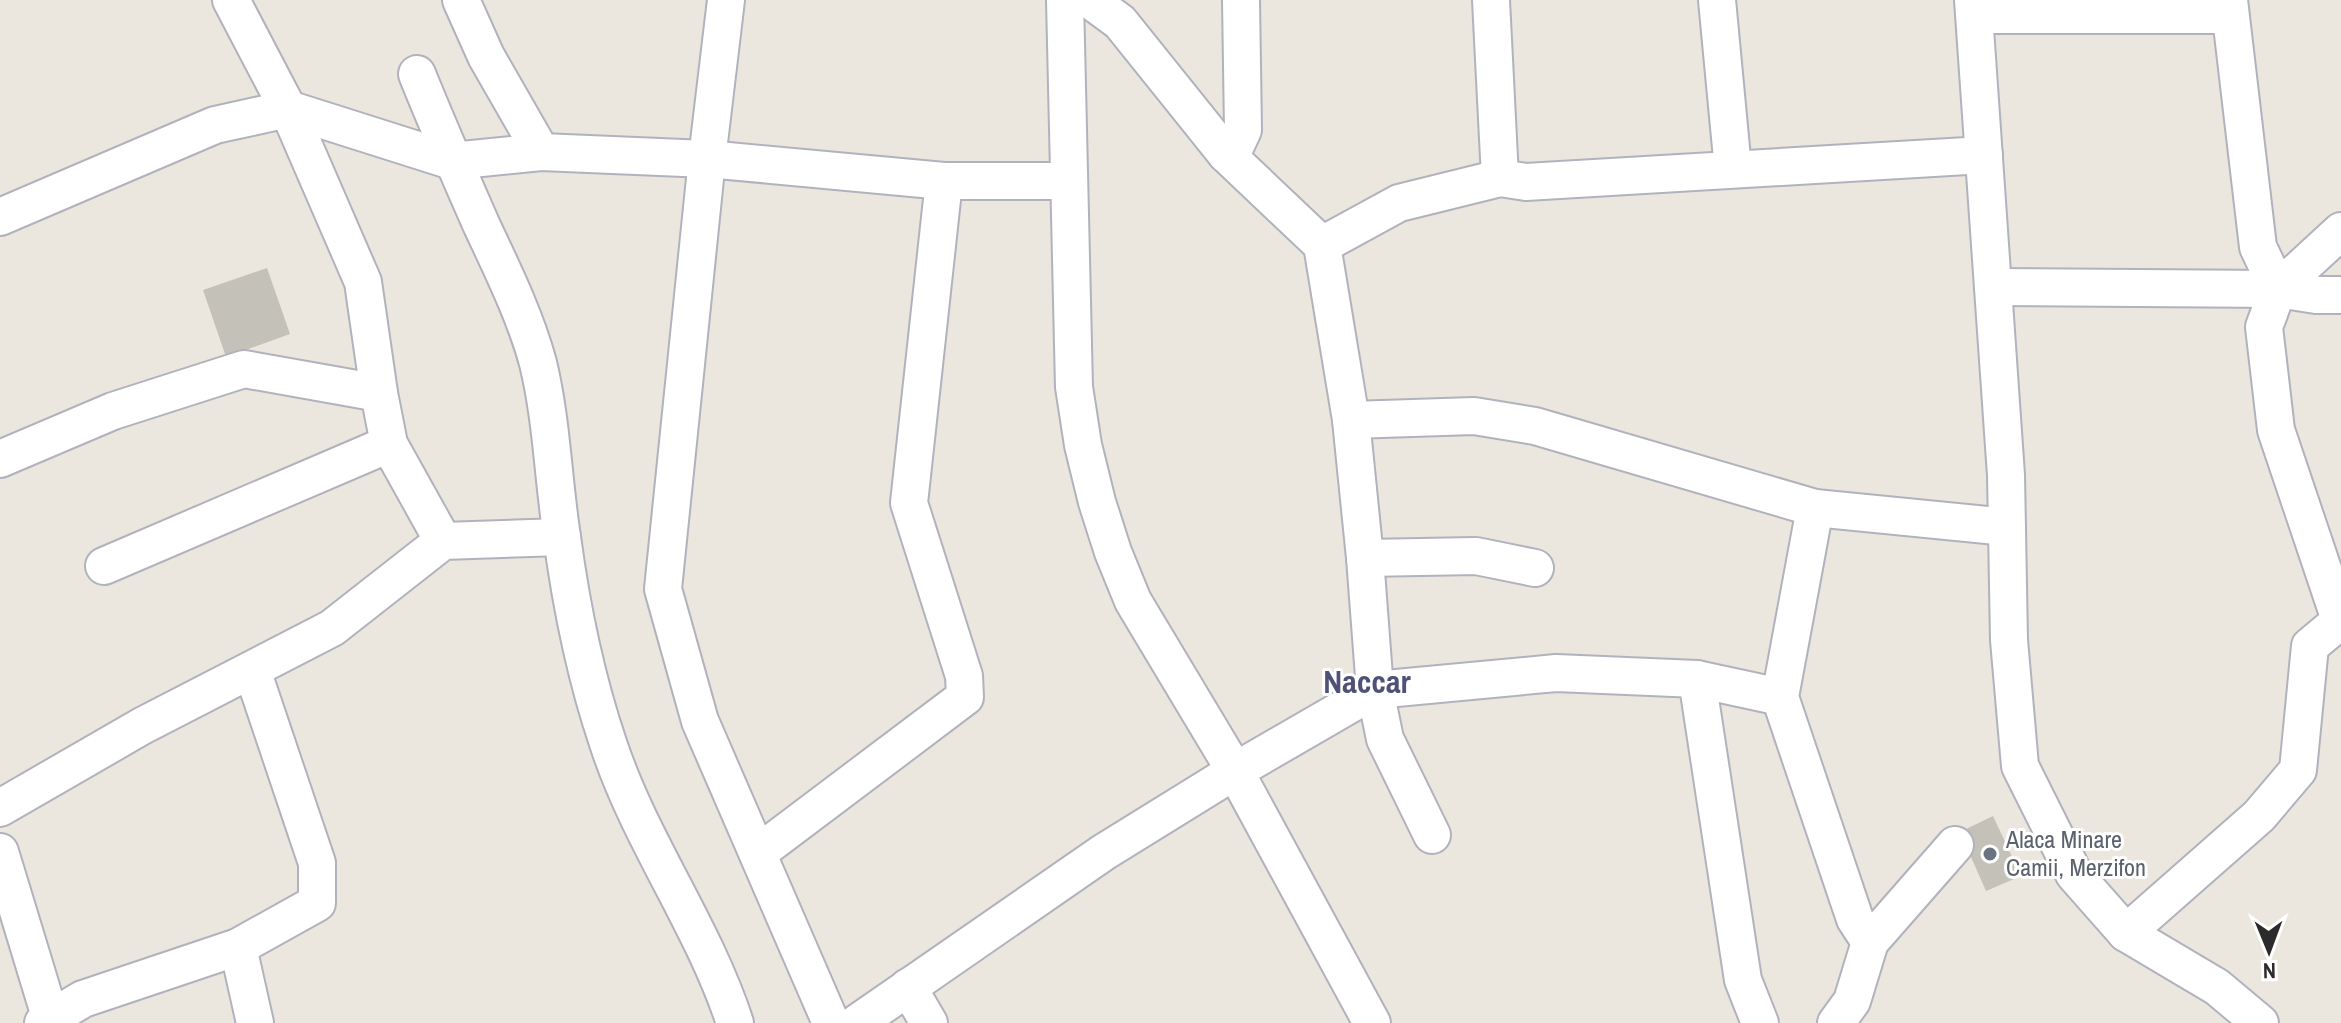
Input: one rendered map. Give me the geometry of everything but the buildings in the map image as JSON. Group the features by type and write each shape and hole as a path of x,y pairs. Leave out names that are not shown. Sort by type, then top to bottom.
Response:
{"street":[{"path":"231,0 288,109 363,282 389,444 443,541"},
{"path":"461,0 486,56 541,152"},
{"path":"726,0 663,589 700,721 831,1023"},
{"path":"1065,0 1074,387 1083,445 1097,502 1133,601 1235,771 1372,1023"},
{"path":"1090,0 1120,22 1226,154 1322,245 1351,420 1375,690 1385,739 1432,835"},
{"path":"1226,154 1240,140 1243,130 1241,0"},
{"path":"1491,0 1500,178"},
{"path":"1717,0 1733,169"},
{"path":"2260,1023 2217,987 2126,933 2074,874 2020,766 2009,640 2006,475 1974,8 2230,8 2258,247 2278,289"},
{"path":"417,74 452,161 518,303 537,361 550,423 562,537 591,684 608,745 641,823 694,925 735,1023"},
{"path":"0,217 215,125 288,109 452,161 541,152 707,159 944,181 1069,181"},
{"path":"1322,245 1399,203 1500,178 1526,182 1984,155"},
{"path":"758,853 965,697 964,676 909,503 944,181"},
{"path":"2126,933 2259,816 2298,770 2310,646 2341,622 2276,430 2264,327 2278,289 2341,231"},
{"path":"1993,287 2278,289 2341,295"},
{"path":"0,459 113,411 244,369 379,393"},
{"path":"1351,420 1474,416 1535,426 1815,508 2007,527"},
{"path":"104,566 389,444"},
{"path":"1815,508 1780,697 1855,919 1870,942"},
{"path":"0,808 142,726 332,628 443,541 562,537"},
{"path":"1365,558 1476,556 1535,568"},
{"path":"0,852 48,1022 83,999 238,947 317,903 317,863 252,670"},
{"path":"857,1023 1104,852 1375,690 1556,673 1697,679 1780,697"},
{"path":"1697,679 1743,980 1760,1023"},
{"path":"1836,1023 1852,1001 1870,942 1955,845"},
{"path":"238,947 255,1023"},
{"path":"908,987 929,1023"}],"place":[{"name":"Alaca Minare Camii, Merzifon","path":"1990,854"}],"district":[{"name":"Naccar","path":"1367,682"}]}
